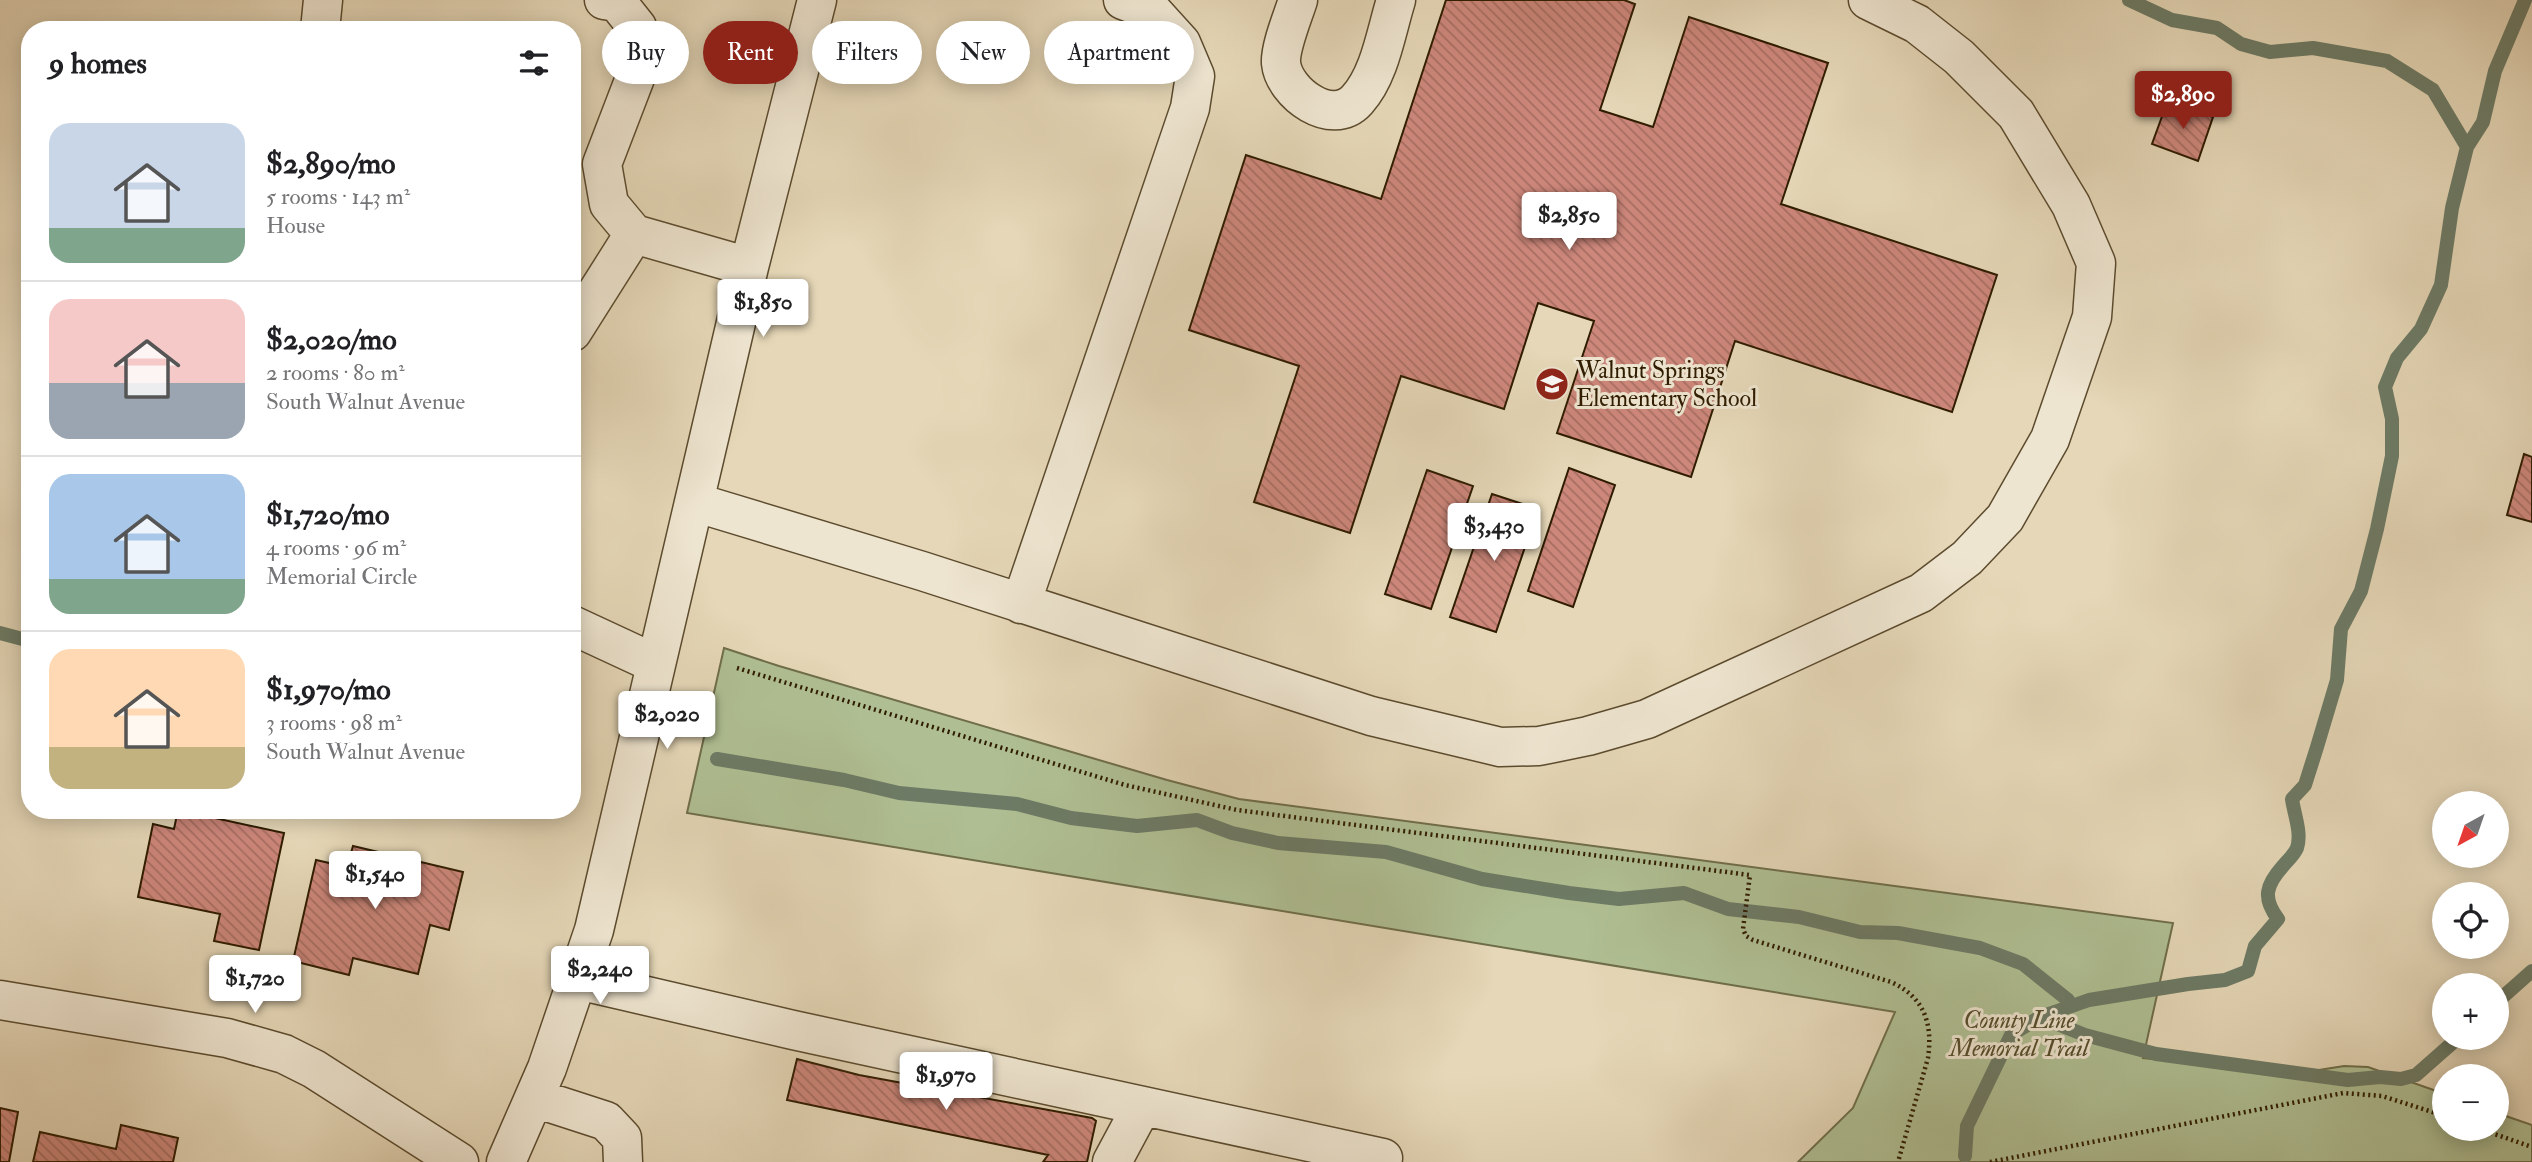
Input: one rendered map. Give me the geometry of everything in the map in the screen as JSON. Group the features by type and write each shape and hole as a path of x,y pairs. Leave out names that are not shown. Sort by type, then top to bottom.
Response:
{"street":[{"path":"321,21 323,0"},
{"path":"604,0 617,2 637,27 635,78 587,161 609,204 634,234 749,267"},
{"path":"506,1162 535,1098 598,917 749,267 817,0"},
{"path":"1021,604 1190,108 1195,76 1181,43 1152,11 1123,0"},
{"path":"1298,0 1280,59 1283,76 1310,104 1336,111 1355,103 1370,83 1396,0"},
{"path":"694,502 922,571 1347,709 1500,747 1551,743 1588,736 1647,719 1922,593 1968,558 2004,518 2050,439 2092,317 2096,263 2071,205 2016,114 1959,57 1917,24 1883,5 1868,0"},
{"path":"581,318 634,234"},
{"path":"581,629 656,664"},
{"path":"578,980 780,1027 1383,1158 1379,1162"},
{"path":"0,1000 227,1038 284,1054 314,1069 459,1162"},
{"path":"535,1098 606,1121 622,1138 623,1162"},
{"path":"1112,1162 1142,1106"}],"path":[{"path":"737,668 1125,785 1237,810 1750,876 1743,929 1746,936 1891,982 1903,987 1923,1008 1930,1044 1928,1058 1898,1162"},
{"path":"1990,1162 2343,1093 2382,1096 2432,1112"},
{"path":"2509,1139 2532,1147"}],"green space":[{"name":"County Line Memorial Trail","path":"724,648 1239,799 2173,923 2143,1058 2300,1073 2344,1066 2368,1067 2432,1089 2432,1141 2509,1141 2509,1117 2532,1125 2532,1162 1798,1162 1853,1108 1895,1012 687,813"}],"building":[{"path":"1446,0 1624,0 1635,4 1600,110 1653,127 1689,17 1828,63 1781,204 1997,275 1952,412 1735,341 1691,477 1557,433 1594,321 1538,303 1504,409 1401,376 1350,533 1254,502 1299,366 1189,330 1246,155 1381,199"},
{"path":"2168,100 2213,117 2198,161 2152,144"},
{"path":"2524,454 2532,457 2532,522 2507,515"},
{"path":"1569,468 1615,485 1573,607 1528,591"},
{"path":"1427,470 1473,486 1431,609 1385,594"},
{"path":"1492,494 1538,509 1496,632 1450,617"},
{"path":"176,819 219,819 284,833 259,950 214,941 220,914 138,897 153,824 174,829"},
{"path":"353,846 463,872 449,930 430,925 418,974 353,958 349,975 293,961 316,860 347,867"},
{"path":"797,1059 859,1075 1092,1118 1096,1121 1087,1162 1043,1162 1048,1155 787,1100"},
{"path":"0,1108 18,1112 9,1162 0,1162"},
{"path":"121,1125 178,1138 173,1162 33,1162 40,1132 116,1149"}],"waterway":[{"path":"2129,0 2172,20 2217,28 2241,44 2270,52 2313,48 2387,61 2433,90 2467,147"},
{"path":"1965,1156 1967,1126 2011,1035 2040,1017 2089,1000 2225,980 2248,971 2255,946 2278,919 2270,905 2268,892 2273,879 2297,848 2298,830 2292,799 2305,785 2337,680 2341,629 2361,591 2392,456 2392,419 2385,387 2397,358 2421,329 2441,285 2452,208 2467,147 2483,122 2495,71 2525,0"},
{"path":"0,633 21,639"},
{"path":"717,759 844,780 899,793 1017,804 1071,818 1137,826 1197,820 1232,833 1278,843 1386,852 1482,879 1569,893 1619,899 1684,893 1728,909 1799,917 1860,932 1898,933 1980,948 2023,964 2068,1000 2069,1007"},
{"path":"2509,991 2532,971"},
{"path":"2040,1017 2085,1035 2156,1054 2348,1080 2380,1077 2401,1079 2416,1075 2444,1050"}],"place":[{"name":"Walnut Springs Elementary School","path":"1552,384"}]}
